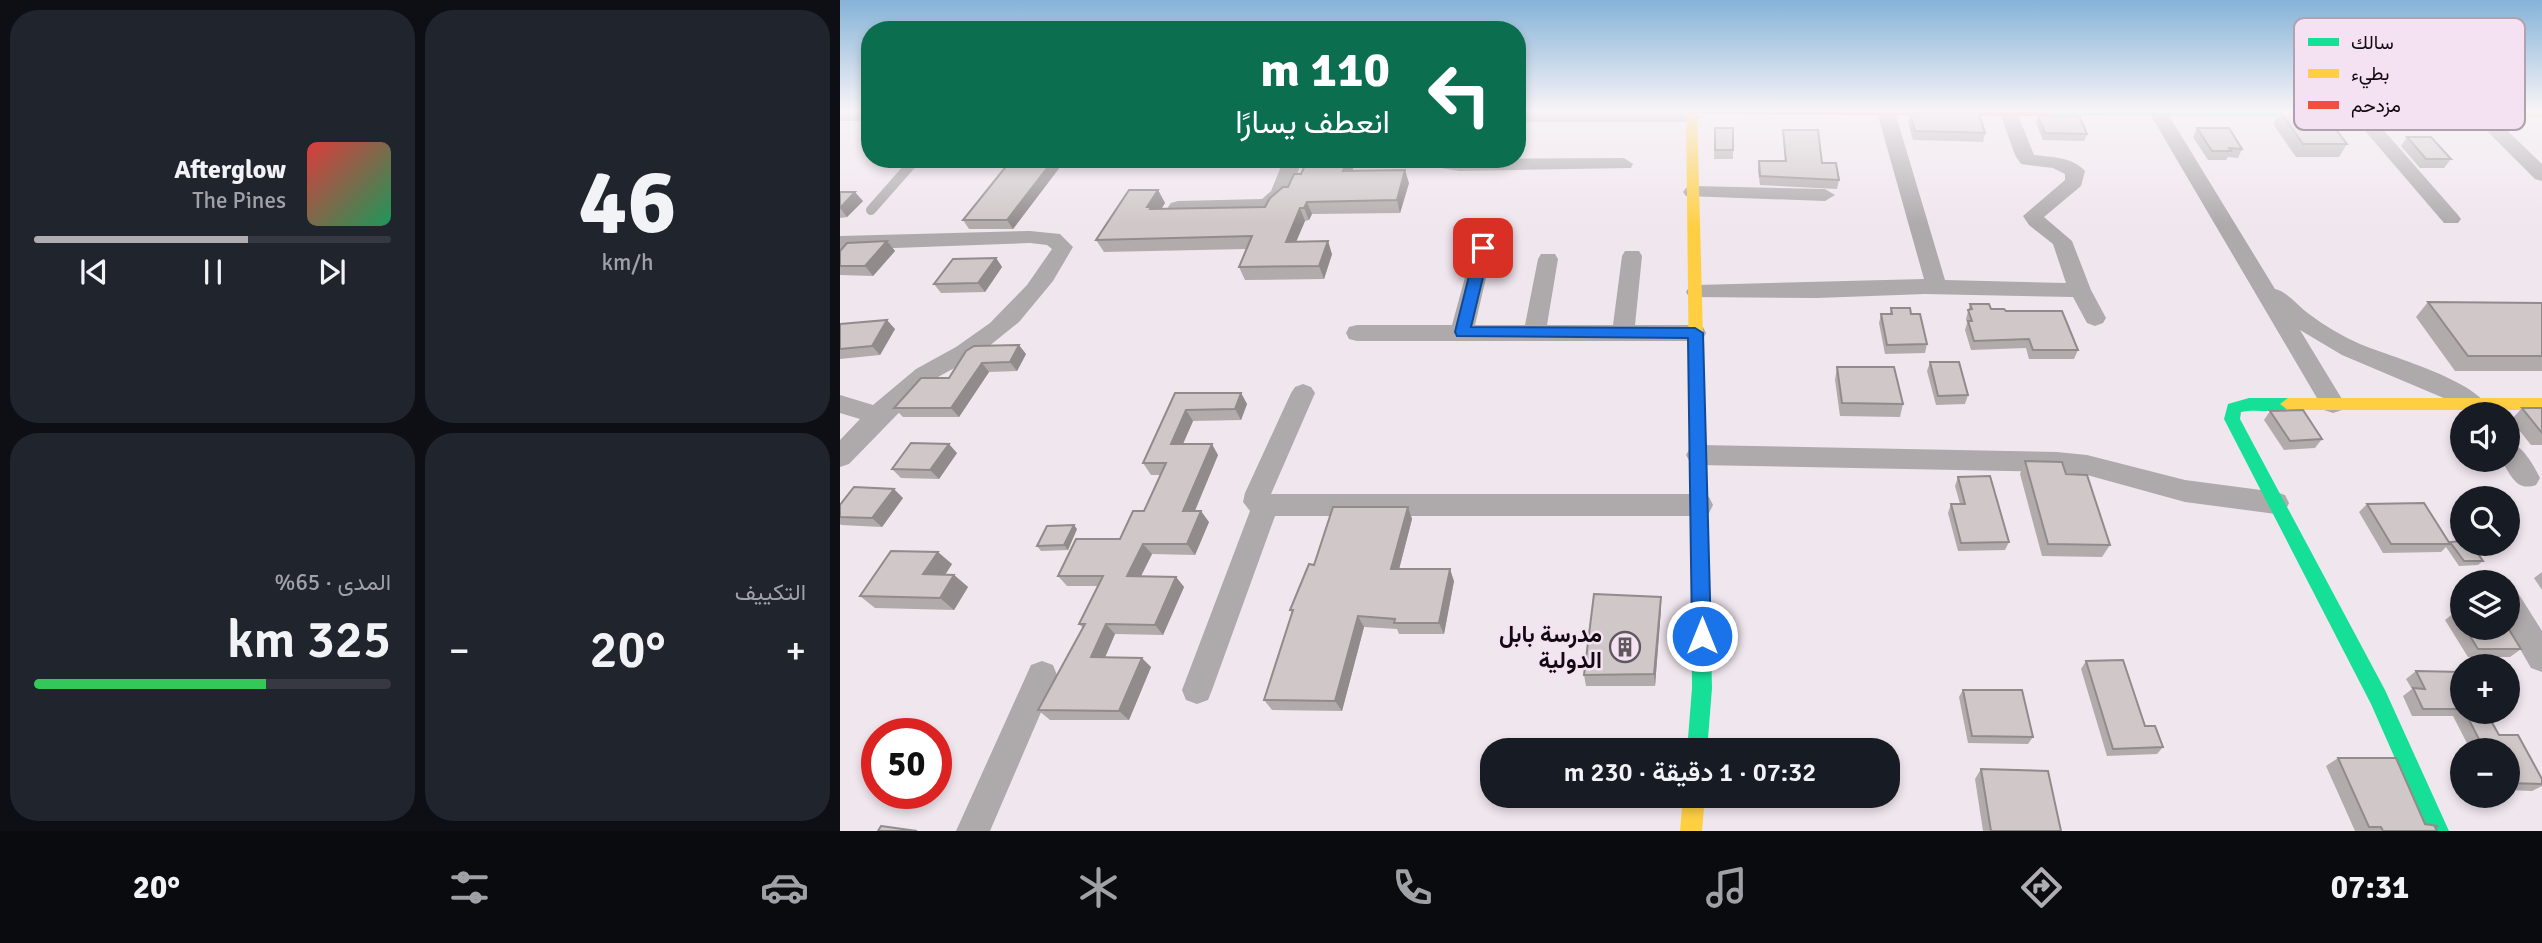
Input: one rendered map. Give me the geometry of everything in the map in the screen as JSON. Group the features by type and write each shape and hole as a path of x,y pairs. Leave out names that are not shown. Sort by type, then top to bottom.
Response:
{"street":[{"path":"1692,149 1697,292 1695,333 1702,688 1698,738"},
{"path":"1897,149 1934,275 1934,282 1927,288"},
{"path":"2022,149 2028,160 2057,163 2075,171 2074,182 2033,216 2062,241 2080,290 2095,318"},
{"path":"2169,149 2255,275 2333,404"},
{"path":"2390,149 2451,219"},
{"path":"2515,149 2542,176"},
{"path":"1526,165 1625,164"},
{"path":"1178,206 1256,206 1269,203 1279,193 1289,168"},
{"path":"1693,191 1825,195"},
{"path":"840,243 1030,236 1053,239 1063,247 1054,265 1025,302 969,350 922,376 877,416 840,457"},
{"path":"1462,332 1483,248"},
{"path":"1623,332 1632,256"},
{"path":"1535,332 1548,259"},
{"path":"2255,275 2279,300 2332,340 2462,402"},
{"path":"1697,292 1927,288 2080,290"},
{"path":"1357,333 1695,333"},
{"path":"1303,393 1258,492 1256,502 1266,505 1700,505"},
{"path":"840,404 877,416"},
{"path":"2438,831 2378,697 2232,419 2234,408 2249,404 2450,408"},
{"path":"2520,406 2542,404"},
{"path":"1699,455 2057,462 2096,467 2151,484 2196,493 2276,503"},
{"path":"2520,468 2527,478"},
{"path":"1197,690 1266,505"},
{"path":"2520,622 2542,658"},
{"path":"973,831 1042,675"},
{"path":"1691,831 1693,808"}],"lane":[{"path":"870,210 908,168"}],"building":[{"path":"1785,149 1820,149 1822,163 1836,163 1839,180 1760,176 1759,161 1786,161"},
{"path":"2211,149 2231,151 2212,151"},
{"path":"2417,149 2442,149 2451,159 2426,159"},
{"path":"1005,168 1047,168 1007,220 963,220"},
{"path":"1304,168 1344,168 1343,171 1405,170 1397,200 1307,202 1304,208 1300,208 1286,242 1328,241 1319,266 1239,267 1252,236 1096,240 1129,190 1158,190 1147,207 1151,207 1150,209 1265,207 1270,198 1283,187 1288,187 1294,174 1301,174"},
{"path":"840,192 855,192 840,208"},
{"path":"887,241 865,266 840,266 840,251 847,243"},
{"path":"996,258 978,283 934,284 953,259"},
{"path":"2428,302 2542,303 2542,356 2468,356"},
{"path":"1970,304 1989,304 1991,309 2006,311 2062,311 2078,350 2033,350 2029,339 1974,341 1968,321 1972,321 1968,310 1972,309"},
{"path":"1891,308 1910,308 1911,314 1920,314 1927,344 1887,345 1881,314 1892,314"},
{"path":"887,320 872,346 840,349 840,324"},
{"path":"1019,345 1010,362 982,363 951,408 894,408 921,378 949,378 966,351 974,346"},
{"path":"1930,362 1959,362 1968,395 1938,396"},
{"path":"1837,367 1894,367 1903,404 1842,403"},
{"path":"1175,393 1241,393 1235,409 1186,410 1171,444 1212,444 1183,511 1201,511 1187,544 1143,544 1127,576 1176,577 1155,625 1106,624 1091,657 1142,658 1119,711 1038,710 1085,624 1079,624 1103,576 1058,576 1076,539 1120,539 1133,511 1144,511 1166,463 1143,463"},
{"path":"2522,408 2542,408 2542,433"},
{"path":"2303,410 2322,439 2290,441 2270,411"},
{"path":"911,443 949,444 930,470 892,469"},
{"path":"2025,461 2062,462 2066,474 2087,475 2110,545 2048,544"},
{"path":"1990,476 2009,542 1961,543 1951,504 1965,504 1958,477"},
{"path":"854,487 894,489 872,518 840,517 840,505"},
{"path":"2424,503 2450,544 2391,544 2367,504"},
{"path":"1333,507 1408,507 1391,569 1450,569 1439,623 1394,623 1395,619 1358,616 1335,701 1264,700 1293,610 1290,610 1309,564 1314,565"},
{"path":"1074,525 1064,545 1037,546 1047,526"},
{"path":"891,551 938,552 923,574 954,575 940,598 860,596"},
{"path":"2460,556 2479,556 2483,561 2464,561"},
{"name":"مدرسة بابل الدولية","path":"1594,594 1661,597 1654,674 1584,675"},
{"path":"2472,640 2515,640 2521,649 2478,649"},
{"path":"2123,660 2145,726 2155,726 2163,747 2113,749 2086,661"},
{"path":"2416,671 2450,672 2450,709 2423,709 2413,688 2425,689"},
{"path":"1963,690 2022,690 2033,737 1972,736"},
{"path":"2471,724 2493,724 2499,735 2518,735 2520,738 2478,738"},
{"path":"2520,739 2542,779 2542,784 2520,783"},
{"path":"2338,758 2396,758 2425,824 2438,826 2435,827 2437,831 2383,831 2381,827 2369,827"},
{"path":"1981,769 2048,771 2061,831 1991,831"},
{"path":"881,826 917,831 878,831"}],"traffic: fast":[{"path":"2288,404 2249,404 2234,408 2232,419 2378,697 2438,831"},
{"path":"1698,738 1702,688 1700,562"}],"traffic: slow":[{"path":"1692,149 1700,562"},
{"path":"2288,404 2542,404"},
{"path":"1691,831 1693,808"}],"place":[{"name":"مدرسة بابل الدولية","path":"1625,647"}],"route":[{"path":"1483,248 1462,332 1695,333 1702,636"}]}
